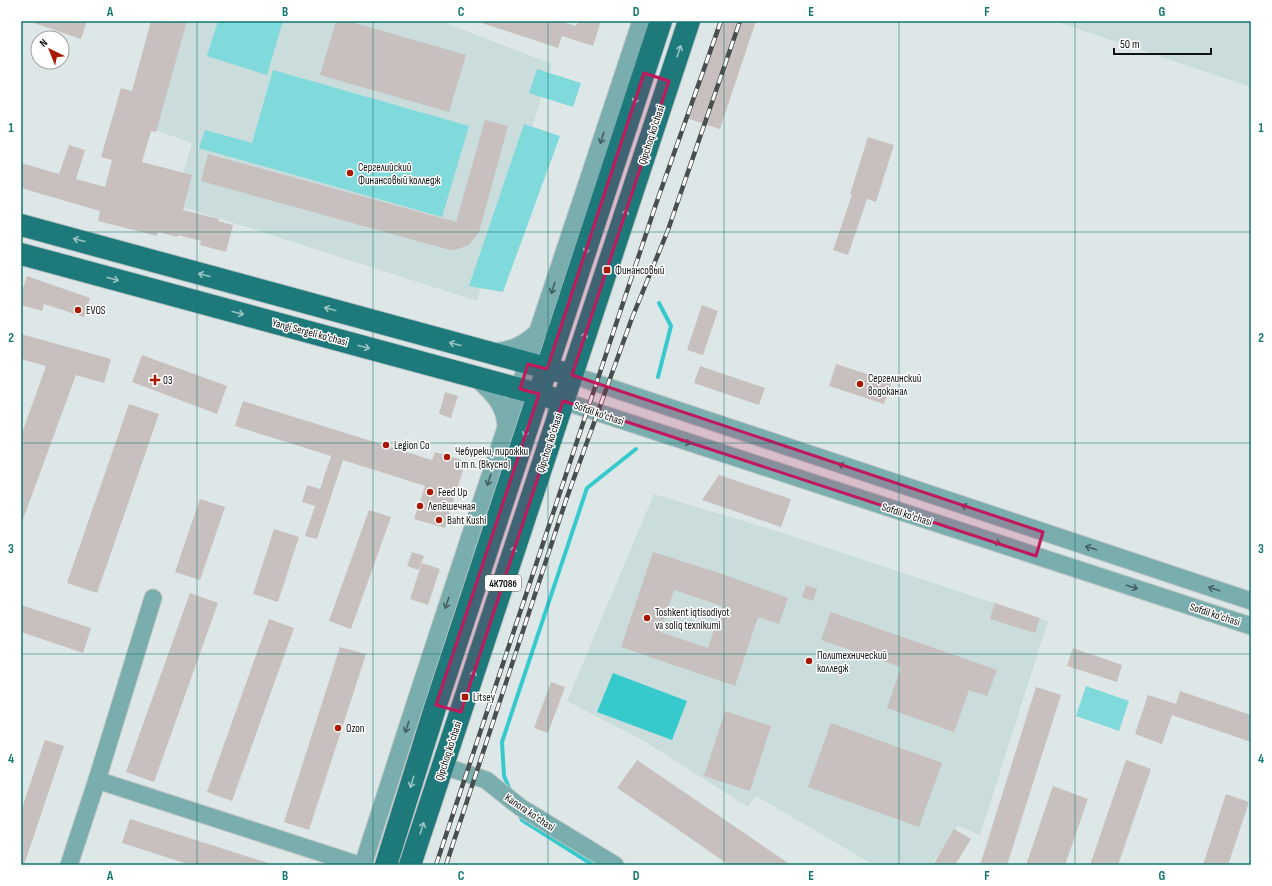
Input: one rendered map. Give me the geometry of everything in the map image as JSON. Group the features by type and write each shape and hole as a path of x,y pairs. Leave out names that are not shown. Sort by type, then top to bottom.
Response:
{"main road":[{"path":"386,865 436,705 529,392 662,21"},
{"name":"Qipchoq ko'chasi","path":"410,865 689,21"},
{"path":"644,73 670,81"},
{"path":"21,225 572,375"},
{"name":"Yangi Sergeli ko'chasi","path":"21,254 564,401"},
{"path":"538,366 564,401"},
{"path":"436,705 461,712"}],"street":[{"path":"538,366 539,331 641,21"},
{"path":"483,351 502,352 512,349 529,340 539,331"},
{"name":"Sofdil ko'chasi","path":"572,375 1251,602"},
{"path":"475,377 488,388 501,406 506,420 506,430"},
{"path":"363,865 444,611 506,430 529,392"},
{"path":"625,421 633,396"},
{"name":"Sofdil ko'chasi","path":"564,401 1251,626"},
{"path":"1036,556 1043,532"},
{"path":"69,865 97,780 153,598"},
{"name":"Kanora ko'chasi","path":"443,766 486,780 515,803 615,865"},
{"path":"97,780 359,865"}],"highlighted area":[{"path":"644,73 669,81 572,375 1043,532 1036,556 563,401 461,712 436,705 539,394 520,389 528,364 547,369"}],"shaded area":[{"name":"Сергелийский Финансовый колледж","path":"186,21 440,21 552,64 477,301 174,204 192,143 149,128"},
{"path":"218,21 283,21 267,75 207,56"},
{"path":"1054,21 1251,21 1251,87"},
{"path":"537,69 581,83 573,107 529,93"},
{"path":"273,70 469,126 442,217 199,148 205,130 252,143"},
{"path":"524,124 560,136 503,292 469,286"},
{"name":"Политехнический колледж","path":"654,494 786,534 1048,621 980,835 958,826 931,865 874,865 756,796 748,807 644,741 567,701"},
{"path":"613,673 687,701 672,740 597,712"},
{"path":"1086,686 1129,701 1119,731 1076,716"}],"building":[{"path":"34,21 87,21 81,39 70,35 70,30 55,30 34,23"},
{"path":"151,21 187,21 156,132 151,131 142,162 192,175 183,210 219,219 218,221 233,225 226,252 200,245 201,241 178,235 178,237 158,232 157,236 98,221 100,211 21,188 21,163 59,174 69,145 85,150 76,179 105,187 112,160 101,157 121,88 132,91"},
{"path":"336,21 348,21 466,55 449,112 320,75"},
{"path":"482,21 560,21 576,26 578,21 601,21 593,46 562,36 558,48 482,23"},
{"path":"718,21 756,21 720,129 686,118"},
{"path":"485,120 508,126 479,232 469,245 458,249 450,250 201,181 208,154 456,222"},
{"path":"868,137 894,145 876,202 867,199 848,255 833,250 852,195 850,194"},
{"path":"27,276 90,298 84,317 44,304 42,311 21,305 21,294"},
{"path":"702,305 718,311 703,355 687,350"},
{"path":"21,334 111,359 104,383 76,375 22,522 21,436 46,366 21,359"},
{"path":"142,355 227,386 217,414 132,382"},
{"name":"Сергелинский водоканал","path":"836,364 892,382 884,404 829,386"},
{"path":"700,366 765,388 759,405 694,383"},
{"path":"445,392 458,396 451,418 439,414"},
{"path":"243,401 432,460 435,452 466,461 445,528 414,519 425,486 343,460 317,539 305,536 315,506 302,502 307,485 320,489 331,456 235,426"},
{"path":"129,404 159,414 97,593 67,583"},
{"path":"719,475 791,499 781,527 702,500"},
{"path":"200,499 225,507 200,580 175,572"},
{"path":"369,510 391,517 351,629 329,621"},
{"path":"274,529 299,537 278,602 253,594"},
{"path":"412,552 424,556 419,570 407,566"},
{"name":"Toshkent iqtisodiyot va soliq texnikumi","path":"653,552 722,574 788,598 779,624 758,617 735,686 621,647","holes":["674,590 722,606 708,648 660,632"]},
{"path":"422,563 440,569 428,605 410,599"},
{"path":"806,585 817,589 813,601 802,597"},
{"path":"190,593 218,603 154,782 126,772"},
{"path":"995,603 1040,618 1035,633 990,619"},
{"path":"21,605 91,628 83,653 21,632"},
{"path":"831,612 997,670 987,696 969,690 954,732 887,708 901,667 821,640"},
{"path":"269,619 294,628 232,801 207,792"},
{"path":"340,647 366,654 309,830 284,822"},
{"path":"1073,648 1122,665 1117,682 1067,666"},
{"path":"551,682 565,687 548,733 534,728"},
{"path":"1036,687 1061,695 1007,865 980,865"},
{"path":"1180,691 1251,715 1251,742 1172,715 1162,744 1135,734 1148,695 1176,704"},
{"path":"725,711 771,726 750,791 704,776"},
{"path":"831,723 942,763 919,827 808,787"},
{"path":"45,740 64,746 24,865 21,865 21,811"},
{"path":"637,760 791,865 729,865 617,788"},
{"path":"1126,760 1151,769 1118,865 1090,865"},
{"path":"1053,786 1088,799 1065,865 1026,865"},
{"path":"1226,794 1249,802 1228,865 1203,865"},
{"path":"130,819 268,863 268,865 191,865 122,843"},
{"path":"954,829 971,839 955,865 933,865"}],"waterway":[{"path":"658,377 671,326 659,303"},
{"path":"511,792 504,776 502,742 587,488 636,449"},
{"path":"519,813 522,820 593,865"}],"railway":[{"path":"436,865 656,204 721,21"},
{"path":"446,865 566,500 632,318 668,230 740,21"}],"place":[{"name":"Сергелийский Финансовый колледж","path":"350,173"},
{"name":"Финансовый","path":"607,270"},
{"name":"EVOS","path":"78,310"},
{"name":"03","path":"155,380"},
{"name":"Сергелинский водоканал","path":"860,384"},
{"name":"Legion Co","path":"386,445"},
{"name":"Чебуреки, пирожки и т п. (Вкусно)","path":"447,457"},
{"name":"Feed Up","path":"430,492"},
{"name":"Лепёшечная","path":"420,506"},
{"name":"Baht Kushi","path":"439,520"},
{"name":"Toshkent iqtisodiyot va soliq texnikumi","path":"647,618"},
{"name":"Политехнический колледж","path":"809,661"},
{"name":"Litsey","path":"465,697"},
{"name":"Ozon","path":"338,728"}]}
